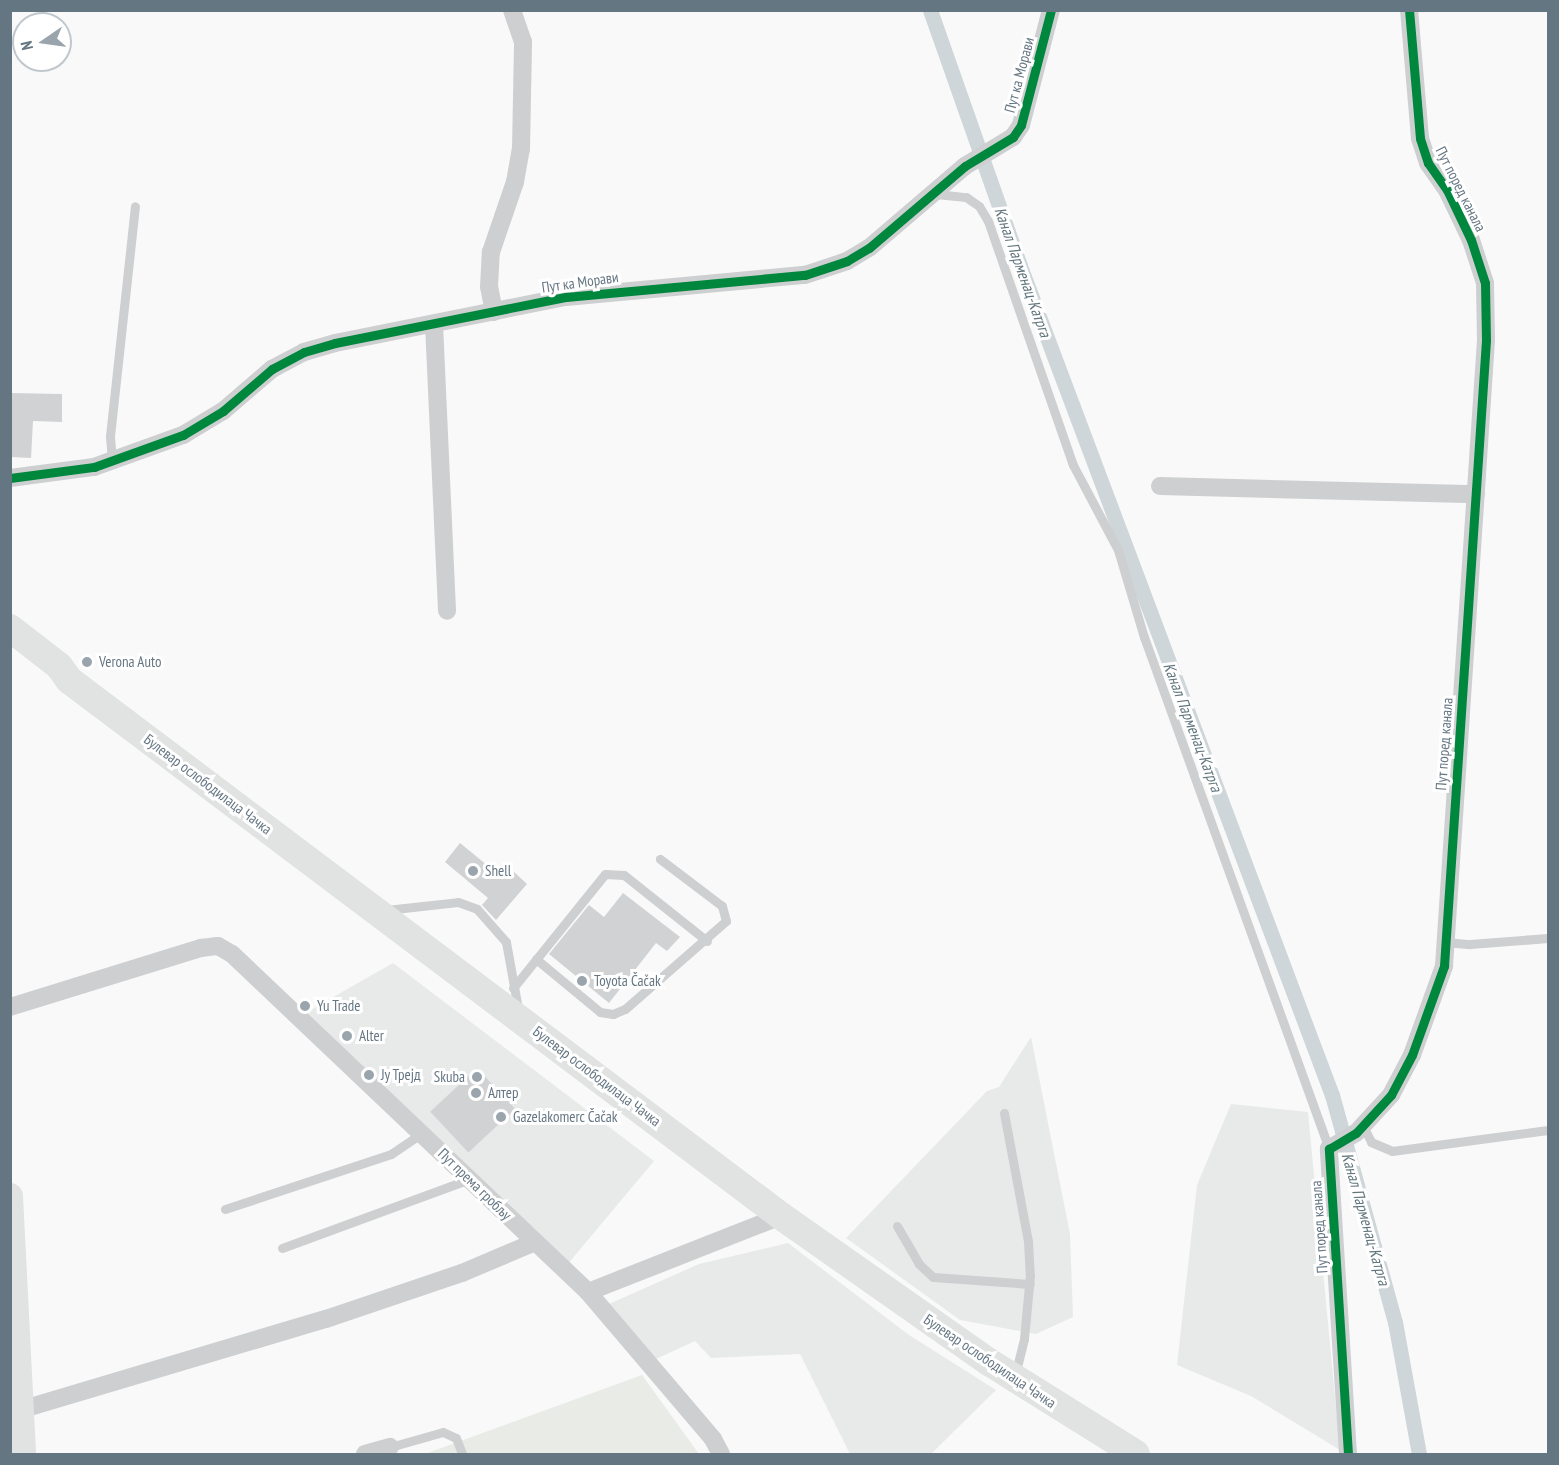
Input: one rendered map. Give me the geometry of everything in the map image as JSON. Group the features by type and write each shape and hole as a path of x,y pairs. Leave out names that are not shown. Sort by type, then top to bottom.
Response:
{"main road":[{"name":"Булевар ослободилаца Чачка","path":"10,628 59,666 69,680 781,1216 1014,1379 1136,1455"},
{"name":"Булевар ослободилаца Чачка","path":"10,646 53,675 69,680"}],"street":[{"path":"494,312 489,287 491,252 516,182 521,149 523,42 512,10"},
{"name":"Пут ка Морави","path":"10,478 94,467 183,435 223,411 272,369 304,352 566,297 825,270 869,248 975,160 1008,143 1021,125 1051,10"},
{"name":"Пут поред канала","path":"1348,1455 1332,1146 1360,1130 1391,1095 1412,1055 1444,966 1486,340 1485,283 1471,240 1447,190 1428,163 1420,138 1409,10"},
{"path":"434,324 447,611"},
{"path":"1160,486 1476,494"},
{"name":"Пут према гробљу","path":"10,1007 201,948 218,946 232,954 588,1293 713,1439 722,1455"},
{"path":"10,1196 23,1455"},
{"path":"588,1293 781,1216"},
{"path":"20,1410 326,1319 462,1273 535,1242"},
{"path":"365,1455 390,1447"}],"lane":[{"path":"933,194 966,197 979,206 988,221 1073,465 1118,550 1144,637 1332,1146"},
{"path":"112,460 110,436 135,207"},
{"path":"536,960 600,1012 613,1014 725,926 725,911 660,859"},
{"path":"513,988 600,876 611,873 624,875 707,941"},
{"path":"377,911 458,902 477,909 506,942 520,1019"},
{"path":"1445,942 1470,944 1548,938"},
{"path":"1004,1113 1028,1240 1030,1284 1024,1339 1014,1379"},
{"path":"1360,1130 1371,1142 1392,1151 1548,1130"},
{"path":"225,1209 391,1154 422,1133"},
{"path":"282,1248 470,1179"},
{"path":"897,1226 919,1264 933,1277 1030,1284"},
{"path":"390,1447 443,1432 456,1438 462,1455"}],"shaded area":[{"path":"393,963 654,1161 567,1265 300,1016"},
{"path":"1031,1037 1070,1234 1073,1317 1036,1334 960,1320 846,1238 987,1091 999,1087"},
{"path":"1231,1104 1308,1112 1340,1450 1251,1396 1177,1365 1197,1185"},
{"path":"788,1243 909,1335 996,1390 931,1454 850,1454 800,1354 711,1358 695,1341 654,1360 609,1304 699,1264"},
{"path":"642,1375 699,1454 425,1454"}],"building":[{"path":"10,393 62,394 62,422 33,421 31,458 10,457"},
{"path":"460,843 504,879 512,870 527,884 496,920 482,905 488,898 445,862"},
{"path":"623,893 680,937 667,951 656,943 609,1003 549,954 589,905 604,917"},
{"path":"477,1068 515,1109 468,1153 430,1112"}],"waterway":[{"name":"Канал Парменац-Катрга","path":"930,10 1020,266 1332,1095 1395,1322 1419,1454"}],"cycle path":[{"path":"10,478 94,467 183,435 223,411 272,369 304,352 335,343 566,297 805,275 847,261 869,248 965,166 1013,137 1021,125 1051,10"},
{"path":"1348,1454 1329,1149 1356,1133 1391,1095 1412,1055 1444,966 1486,340 1485,283 1471,240 1447,190 1428,163 1420,138 1409,10"}],"place":[{"name":"Verona Auto","path":"87,662"},
{"name":"Shell","path":"473,871"},
{"name":"Toyota Čačak","path":"582,981"},
{"name":"Yu Trade","path":"305,1006"},
{"name":"Alter","path":"347,1036"},
{"name":"Ју Трејд","path":"369,1075"},
{"name":"Skuba","path":"477,1077"},
{"name":"Алтер","path":"476,1093"},
{"name":"Gazelakomerc Čačak","path":"501,1117"}]}
